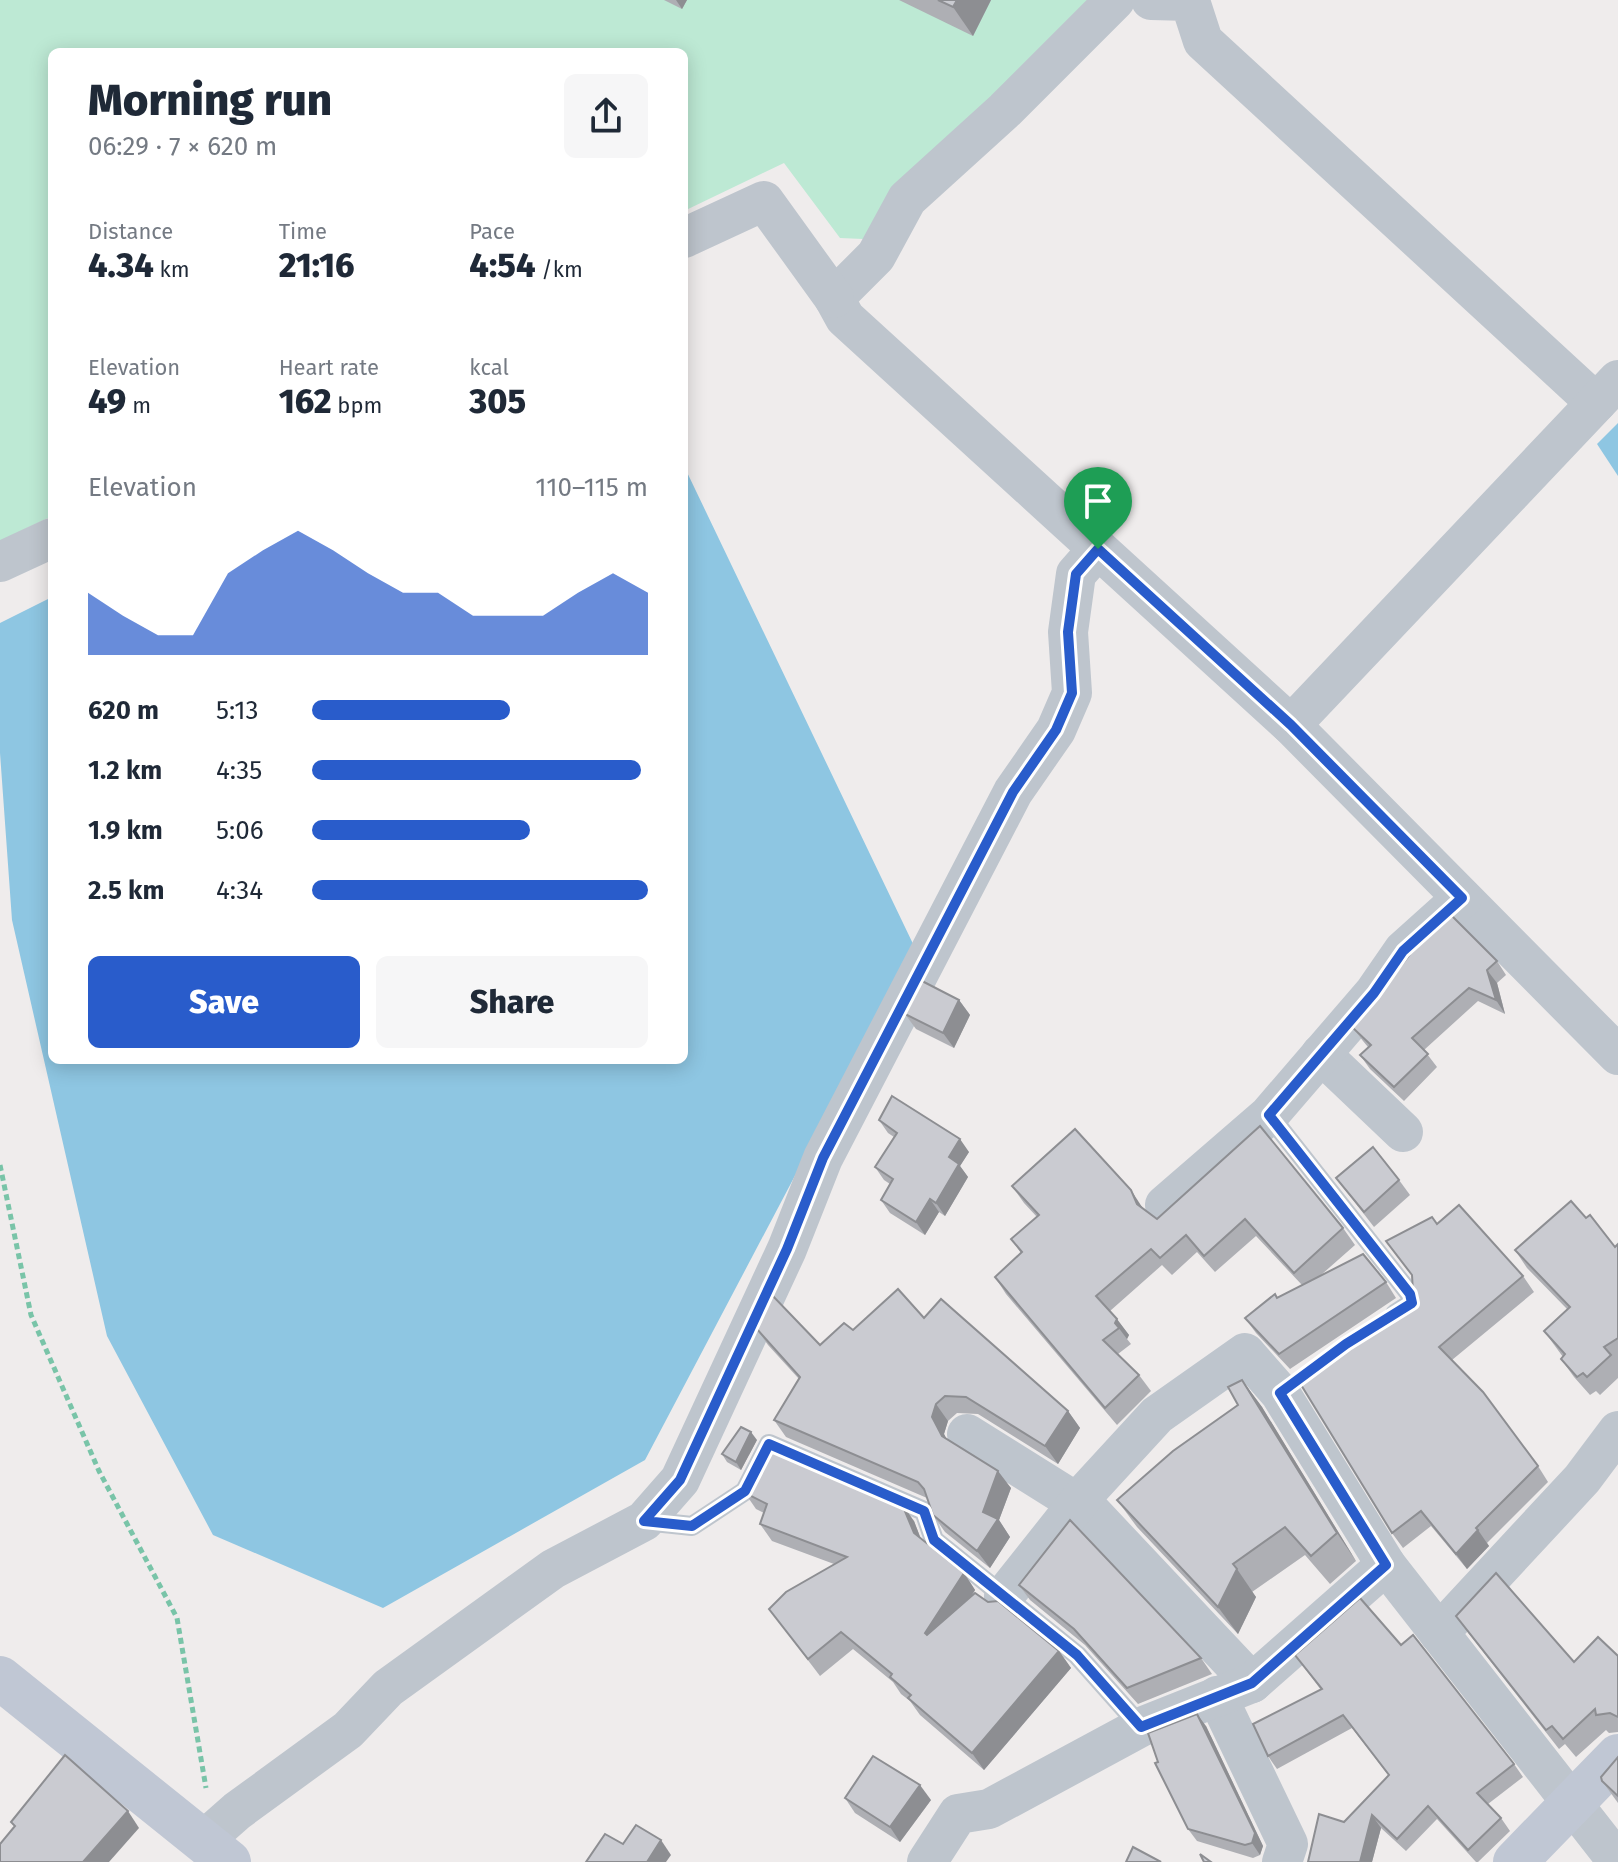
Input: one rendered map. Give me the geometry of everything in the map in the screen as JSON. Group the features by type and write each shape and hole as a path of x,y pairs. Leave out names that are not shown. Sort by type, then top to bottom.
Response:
{"main road":[{"path":"0,1678 211,1848"},
{"path":"1515,1862 1618,1756"}],"street":[{"path":"834,298 876,256 907,199 1005,110 1115,0"},
{"path":"1151,0 1190,1 1203,41 1607,391 1291,725"},
{"path":"688,236 764,201 845,318 1025,478 1291,725 1618,1055"},
{"path":"0,562 48,540"},
{"path":"211,1848 237,1811 348,1730 388,1688 553,1569 644,1521 680,1480 787,1249 823,1158 1013,792 1056,730 1072,693 1068,632 1076,574 1098,549"},
{"path":"1165,1205 1269,1115 1374,993 1403,951 1462,898"},
{"path":"1321,1054 1403,1132"},
{"path":"1004,1596 1078,1503 1157,1415 1245,1353 1291,1385 1386,1565 1618,1862"},
{"path":"1439,1633 1582,1479 1618,1431"},
{"path":"967,1434 1078,1503 1235,1689 1288,1844 1282,1862"},
{"path":"927,1862 958,1814 989,1809 1141,1727 1235,1689 1386,1565"}],"lane":[{"path":"1269,1115 1410,1294 1412,1303 1373,1328"},
{"path":"644,1521 692,1526 745,1491 769,1444 924,1511 934,1540 1077,1655 1141,1727"}],"path":[{"path":"0,1165 31,1315 99,1471 177,1618 209,1801 211,1848"}],"green space":[{"path":"0,0 1093,0 863,239 840,238 784,163 688,209 688,48 48,48 48,518 0,541"}],"water":[{"path":"1618,423 1618,476 1597,444"},
{"path":"688,474 915,948 645,1460 383,1608 213,1535 107,1336 12,920 0,753 0,623 48,599 48,1064 688,1064"}],"building":[{"path":"938,0 957,0 953,7"},
{"path":"1452,916 1497,961 1487,970 1496,1000 1469,988 1412,1038 1428,1054 1394,1087 1360,1055 1371,1045 1353,1028 1411,953"},
{"path":"922,981 959,1000 943,1033 905,1014"},
{"path":"892,1096 960,1139 949,1157 959,1164 936,1203 930,1199 916,1222 881,1200 893,1179 875,1167 897,1133 879,1120"},
{"path":"1260,1126 1343,1228 1294,1273 1245,1219 1204,1256 1186,1235 1160,1258 1151,1249 1096,1296 1117,1319 1115,1323 1119,1328 1103,1340 1139,1375 1105,1408 995,1277 1022,1252 1011,1239 1039,1215 1012,1186 1075,1129 1131,1190 1137,1204 1157,1219"},
{"path":"1373,1147 1399,1180 1364,1212 1336,1178"},
{"path":"1571,1201 1586,1218 1590,1215 1615,1247 1618,1244 1618,1338 1604,1347 1611,1355 1587,1377 1583,1373 1577,1377 1561,1359 1565,1354 1544,1331 1570,1307 1515,1250"},
{"path":"1459,1205 1523,1276 1439,1347 1483,1392 1538,1466 1476,1528 1478,1530 1456,1554 1421,1511 1392,1533 1295,1375 1409,1298 1413,1292 1412,1275 1386,1241 1432,1217 1437,1224"},
{"path":"1363,1254 1386,1282 1279,1354 1245,1318 1275,1294 1277,1298"},
{"path":"898,1289 924,1318 941,1299 1068,1411 1045,1446 966,1397 945,1396 936,1404 932,1417 942,1436 998,1471 983,1512 998,1519 977,1551 933,1515 924,1489 918,1482 774,1420 800,1377 756,1328 771,1294 820,1345 844,1323 853,1330"},
{"path":"1242,1380 1337,1533 1311,1556 1285,1527 1233,1564 1237,1569 1218,1607 1117,1500 1173,1451 1238,1405 1228,1387"},
{"path":"741,1427 751,1432 736,1462 722,1454"},
{"path":"763,1444 902,1504 914,1533 964,1573 925,1633 927,1635 975,1593 988,1602 998,1601 1059,1651 972,1753 908,1698 911,1695 890,1677 892,1674 841,1632 808,1659 769,1609 786,1592 847,1557 760,1524 767,1504 745,1493"},
{"path":"1070,1520 1201,1658 1127,1688 1074,1629 1019,1585"},
{"path":"1496,1573 1574,1662 1598,1637 1618,1656 1618,1717 1610,1713 1596,1715 1595,1709 1563,1739 1552,1726 1546,1730 1456,1616"},
{"path":"1360,1598 1401,1645 1413,1635 1514,1764 1477,1793 1501,1818 1468,1850 1428,1806 1397,1839 1372,1815 1360,1862 1308,1862 1319,1814 1344,1822 1389,1775 1343,1715 1268,1756 1253,1724 1322,1689 1295,1655"},
{"path":"1197,1714 1255,1833 1252,1843 1245,1845 1188,1829 1155,1763 1158,1762 1148,1733"},
{"path":"65,1755 128,1811 83,1862 0,1862 0,1844 15,1826 11,1822"},
{"path":"873,1756 920,1785 890,1827 845,1798"},
{"path":"1618,1757 1618,1796 1601,1777"},
{"path":"636,1825 661,1840 647,1862 586,1862 605,1834 623,1844"},
{"path":"1133,1847 1161,1862 1126,1862"}],"route":[{"path":"1098,549 1291,725 1462,898 1403,951 1374,993 1269,1115 1410,1294 1412,1303 1346,1344 1280,1393 1386,1565 1354,1597 1252,1683 1141,1727 1077,1655 934,1540 924,1511 769,1444 745,1491 692,1526 644,1521 680,1480 787,1249 823,1158 1013,792 1056,730 1072,693 1068,632 1076,574 1098,549"}]}
